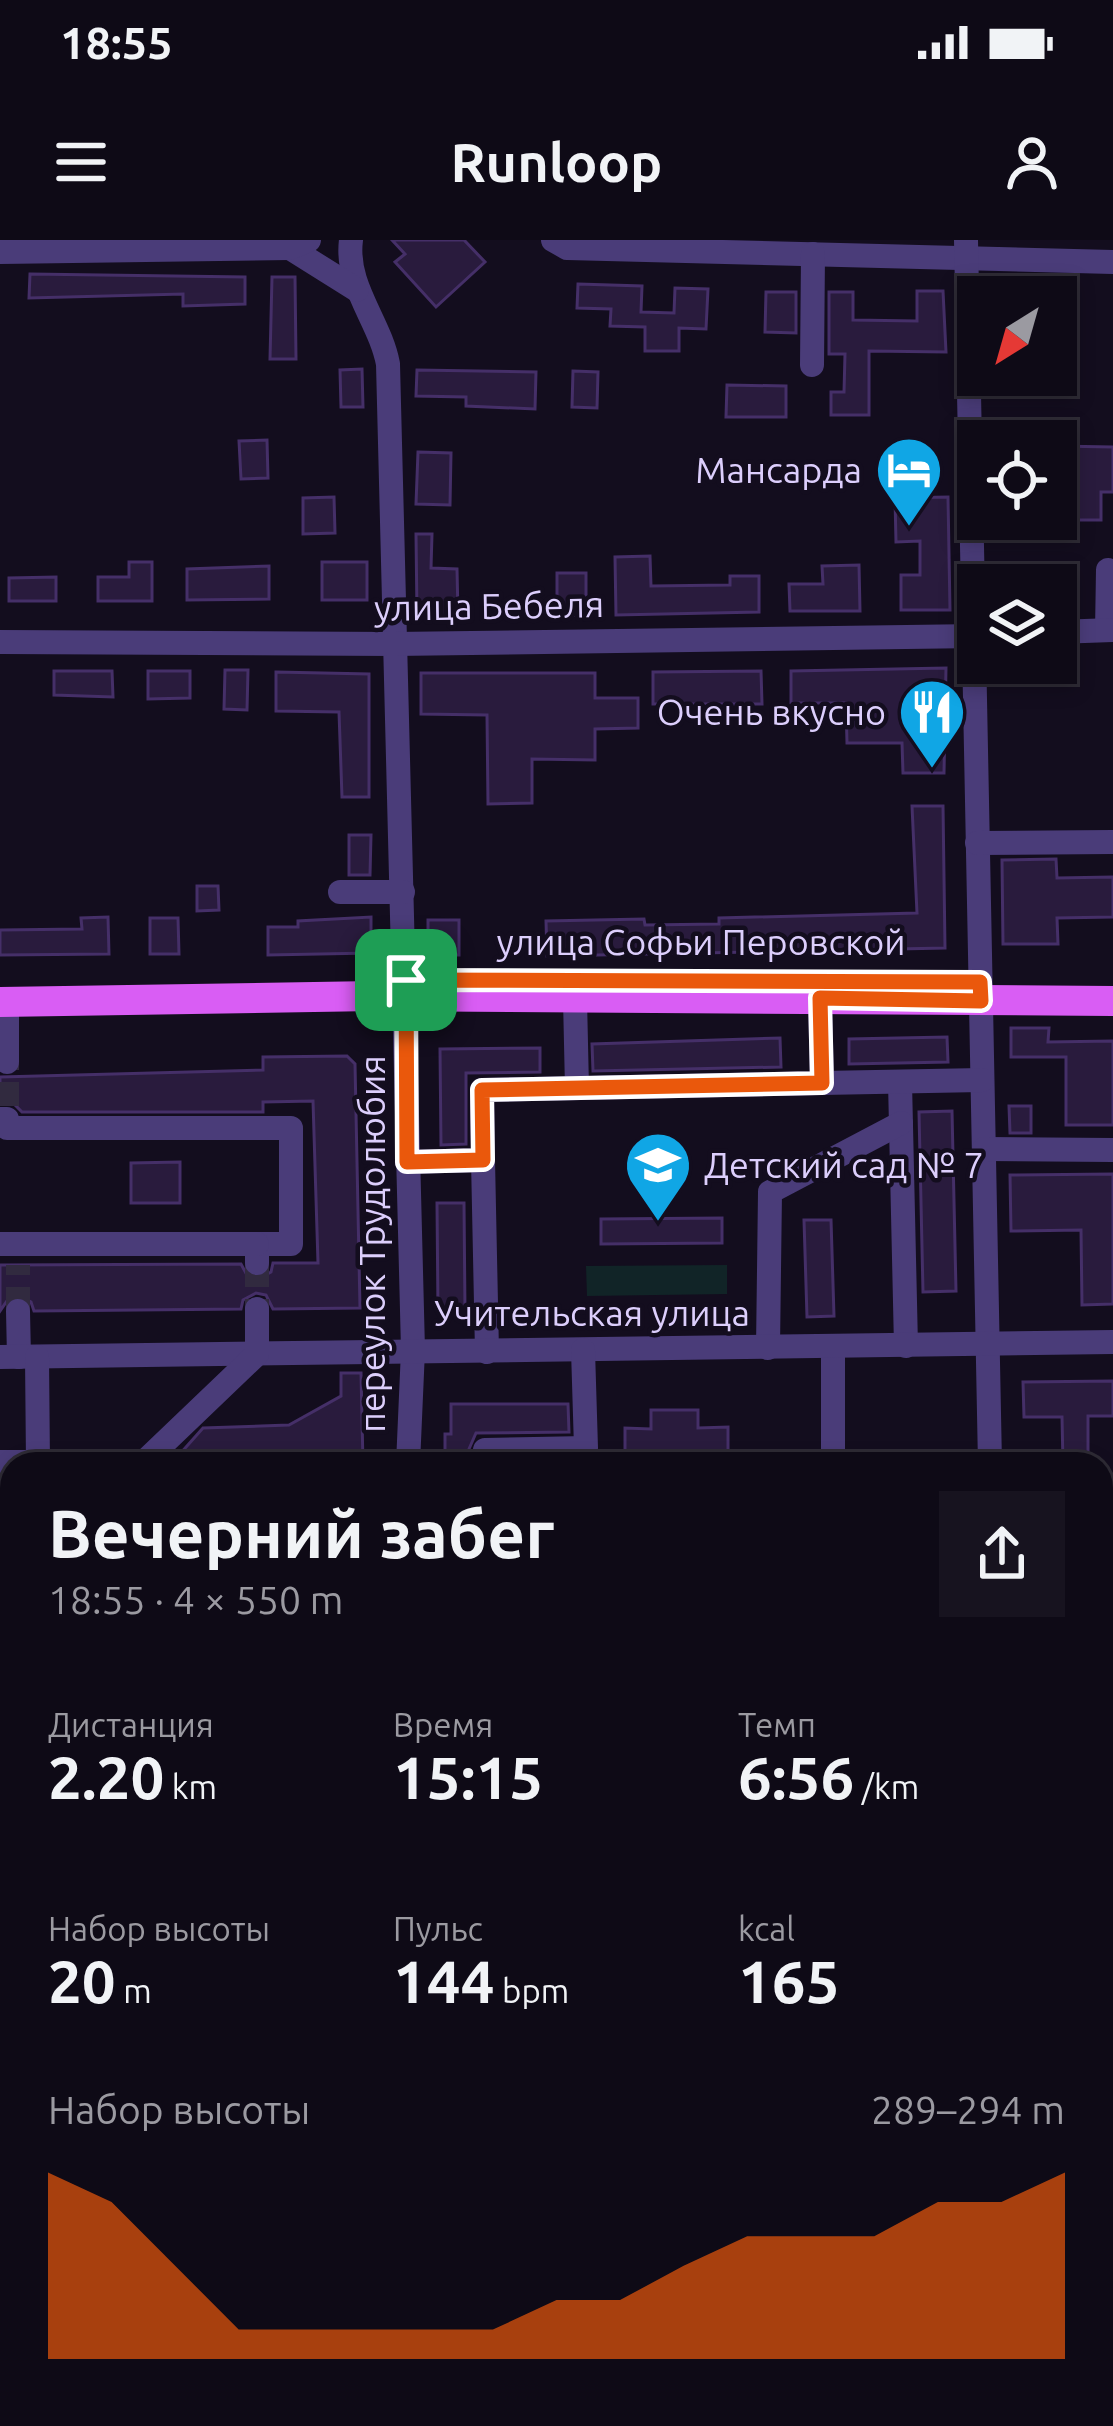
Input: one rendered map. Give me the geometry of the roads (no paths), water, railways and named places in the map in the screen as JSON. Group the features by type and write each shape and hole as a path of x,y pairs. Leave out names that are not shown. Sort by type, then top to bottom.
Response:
{"main road":[{"name":"улица Софьи Перовской","path":"406,988 575,999 820,998 1113,981"},
{"name":"улица Софьи Перовской","path":"2,996 406,988 980,992 1113,1001"}],"street":[{"name":"переулок Трудолюбия","path":"351,240 349,256 357,290 384,344 388,364 413,1350 409,1452"},
{"path":"562,243 813,254 966,250 1109,255"},
{"path":"0,252 300,244 357,290"},
{"path":"966,250 973,564"},
{"path":"812,365 813,254"},
{"path":"1077,631 1110,630 1108,570"},
{"name":"улица Бебеля","path":"0,642 394,644 957,636"},
{"path":"975,684 990,1452"},
{"path":"976,844 1113,842"},
{"path":"340,892 403,892"},
{"path":"2,996 7,1062"},
{"path":"820,998 822,1083"},
{"path":"575,999 577,1088"},
{"path":"487,1352 482,1090 982,1080"},
{"path":"900,1082 906,1346"},
{"path":"5,1115 7,1128 291,1129 291,1244 257,1254 12,1251"},
{"path":"768,1348 770,1192 901,1123"},
{"path":"984,1150 1113,1150"},
{"path":"407,1162 483,1160"},
{"path":"155,1452 257,1354 257,1309"},
{"path":"19,1311 19,1357 36,1452"},
{"name":"Учительская улица","path":"19,1357 1113,1342"},
{"path":"832,1348 833,1452"},
{"path":"583,1350 586,1452"},
{"path":"485,1452 519,1452"}],"tunnel":[{"path":"7,1062 7,1106"},
{"path":"257,1263 257,1309"},
{"path":"18,1265 18,1311"}],"place":[{"name":"Мансарда","path":"909,529"},
{"name":"Очень вкусно","path":"932,771"},
{"name":"Детский сад № 7","path":"658,1224"}]}
